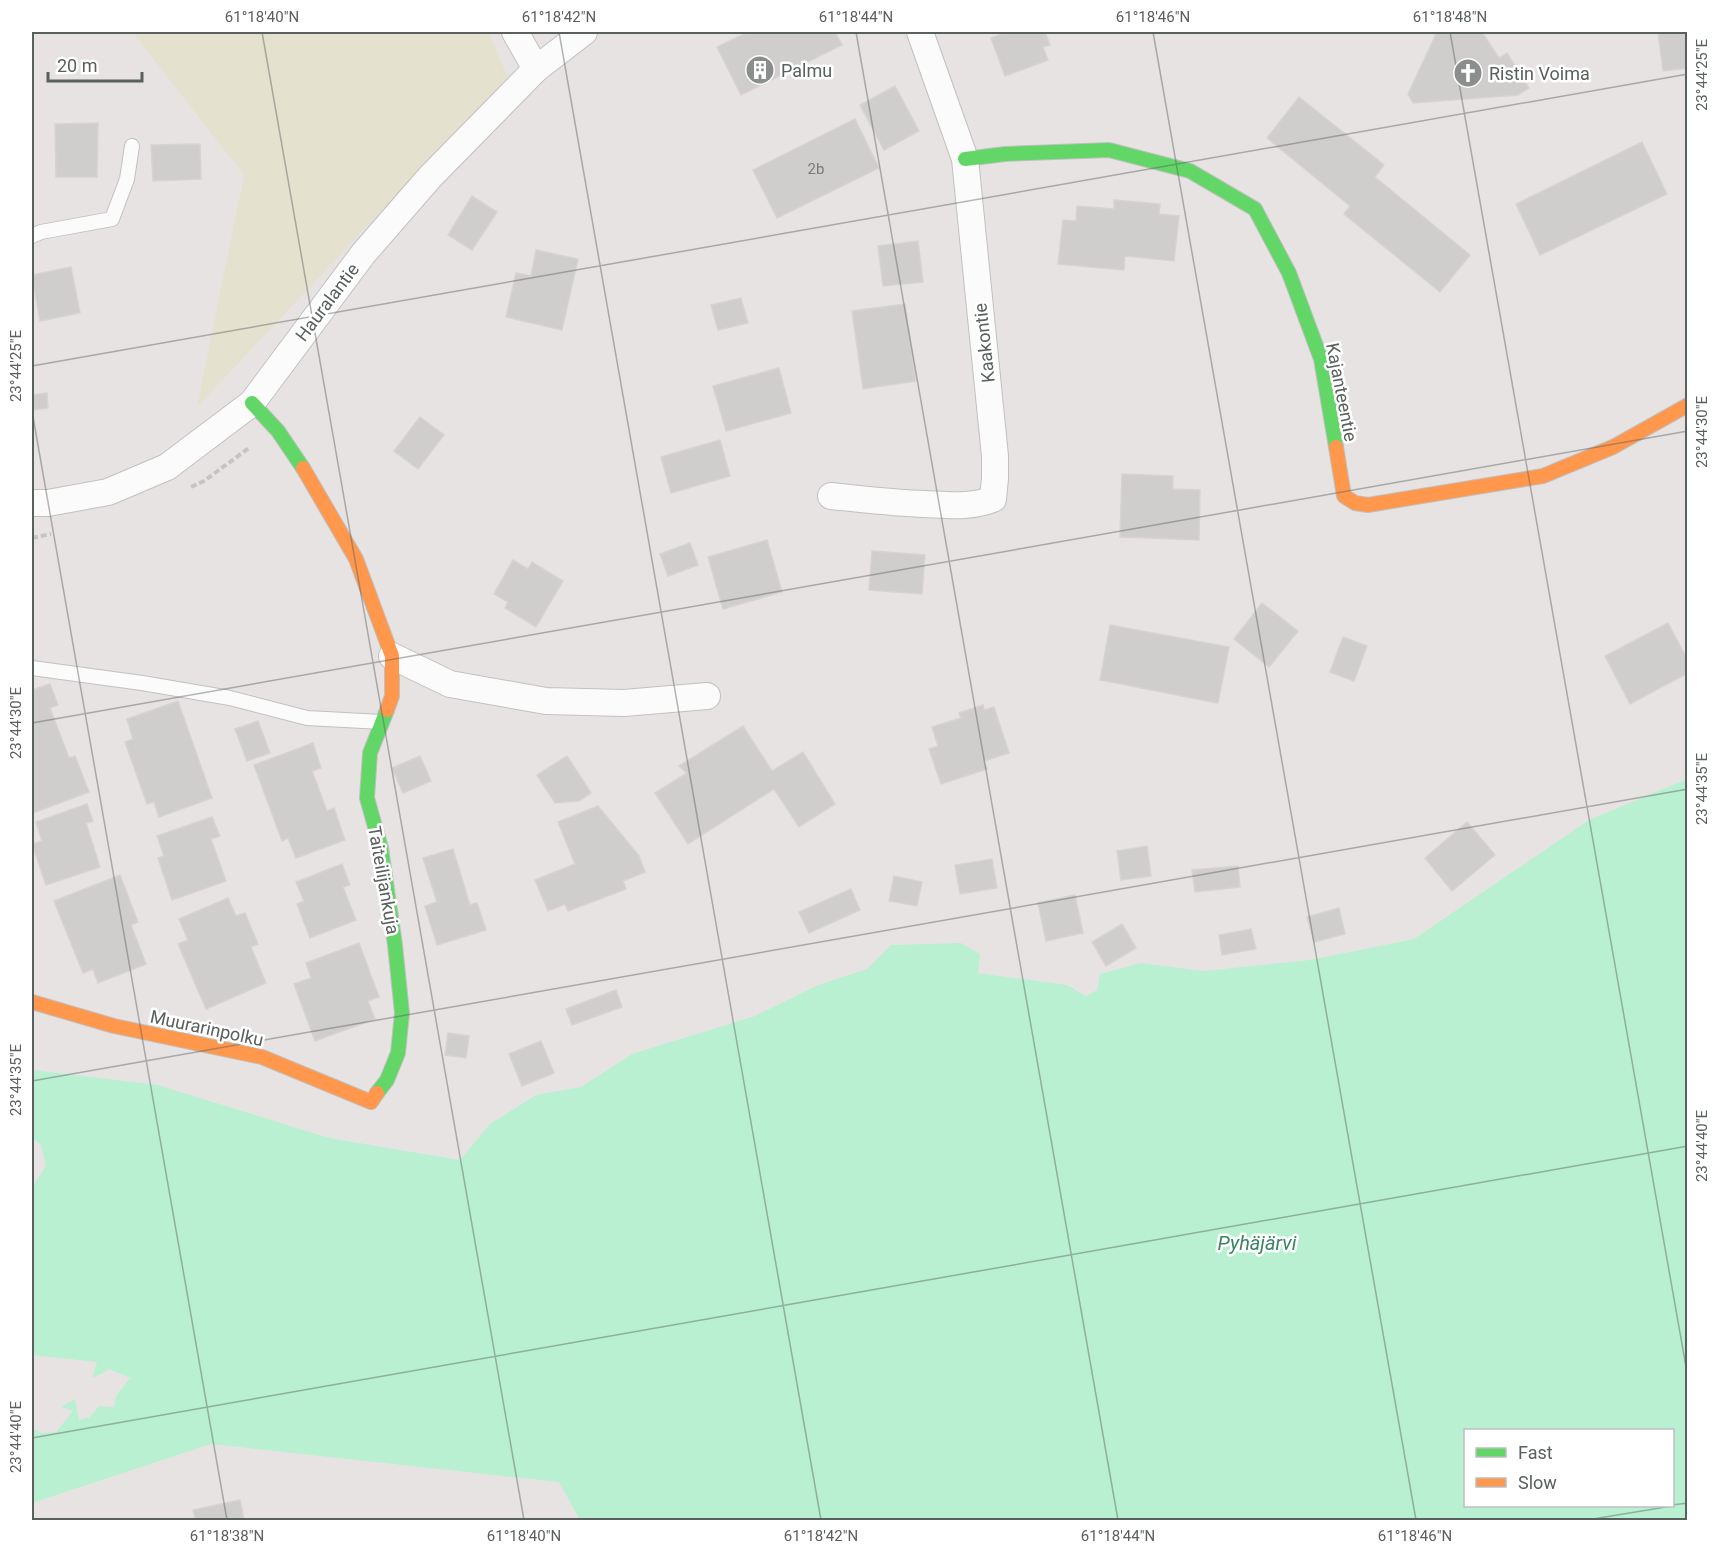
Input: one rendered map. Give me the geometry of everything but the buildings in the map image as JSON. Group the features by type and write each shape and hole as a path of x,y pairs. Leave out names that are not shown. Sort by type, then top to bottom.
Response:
{"street":[{"path":"515,32 536,69"},
{"name":"Hauralantie","path":"32,503 48,503 108,492 167,467 252,403 363,254 430,177 536,69 584,32"},
{"name":"Kaakontie","path":"831,496 891,503 957,506 978,504 993,499 995,456 965,159 920,32"},
{"name":"Kajanteentie","path":"965,159 1005,154 1109,150 1190,171 1255,209 1289,273 1321,359 1344,496 1355,503 1368,505 1543,476 1612,447 1688,405"},
{"name":"Taiteilijankuja","path":"252,403 278,431 308,476 356,558 392,656 392,696 370,753 367,798 381,848 402,1013 398,1053 387,1080 371,1102"},
{"path":"392,656 450,684 546,701 624,703 707,696"},
{"name":"Muurarinpolku","path":"32,1002 114,1026 262,1057 371,1102"}],"lane":[{"path":"32,236 41,232 112,219 127,179 132,146"},
{"path":"32,668 230,698 307,718 382,722"}],"shaded area":[{"path":"132,32 488,32 508,77 197,407 244,175"}],"water":[{"name":"Pyhäjärvi","path":"1687,779 1687,1520 580,1520 559,1482 211,1444 32,1503 32,1428 41,1433 56,1432 73,1411 61,1407 75,1399 79,1420 90,1417 99,1406 114,1407 116,1396 130,1378 109,1369 92,1378 97,1362 32,1355 32,1185 46,1166 41,1145 32,1138 32,1070 158,1085 329,1138 460,1160 490,1124 536,1095 581,1087 632,1054 755,1016 818,985 867,969 891,945 961,943 980,954 978,973 1067,985 1086,996 1097,990 1100,974 1141,963 1203,971 1310,960 1414,939 1589,820"}],"traffic: fast":[{"path":"965,159 1005,154 1109,150 1190,171 1255,209 1289,273 1321,359 1336,447"},
{"path":"252,403 278,431 303,468"},
{"path":"377,1093 387,1080 398,1053 402,1013 381,848 367,798 370,753 387,710"}],"traffic: slow":[{"path":"1336,447 1344,496 1355,503 1368,505 1543,476 1613,447 1688,405"},
{"path":"303,468 356,559 392,656 392,696 387,710"},
{"path":"32,1002 114,1026 262,1057 371,1102 377,1093"}],"place":[{"name":"Palmu","path":"760,70"},
{"name":"Ristin Voima","path":"1468,73"}]}
